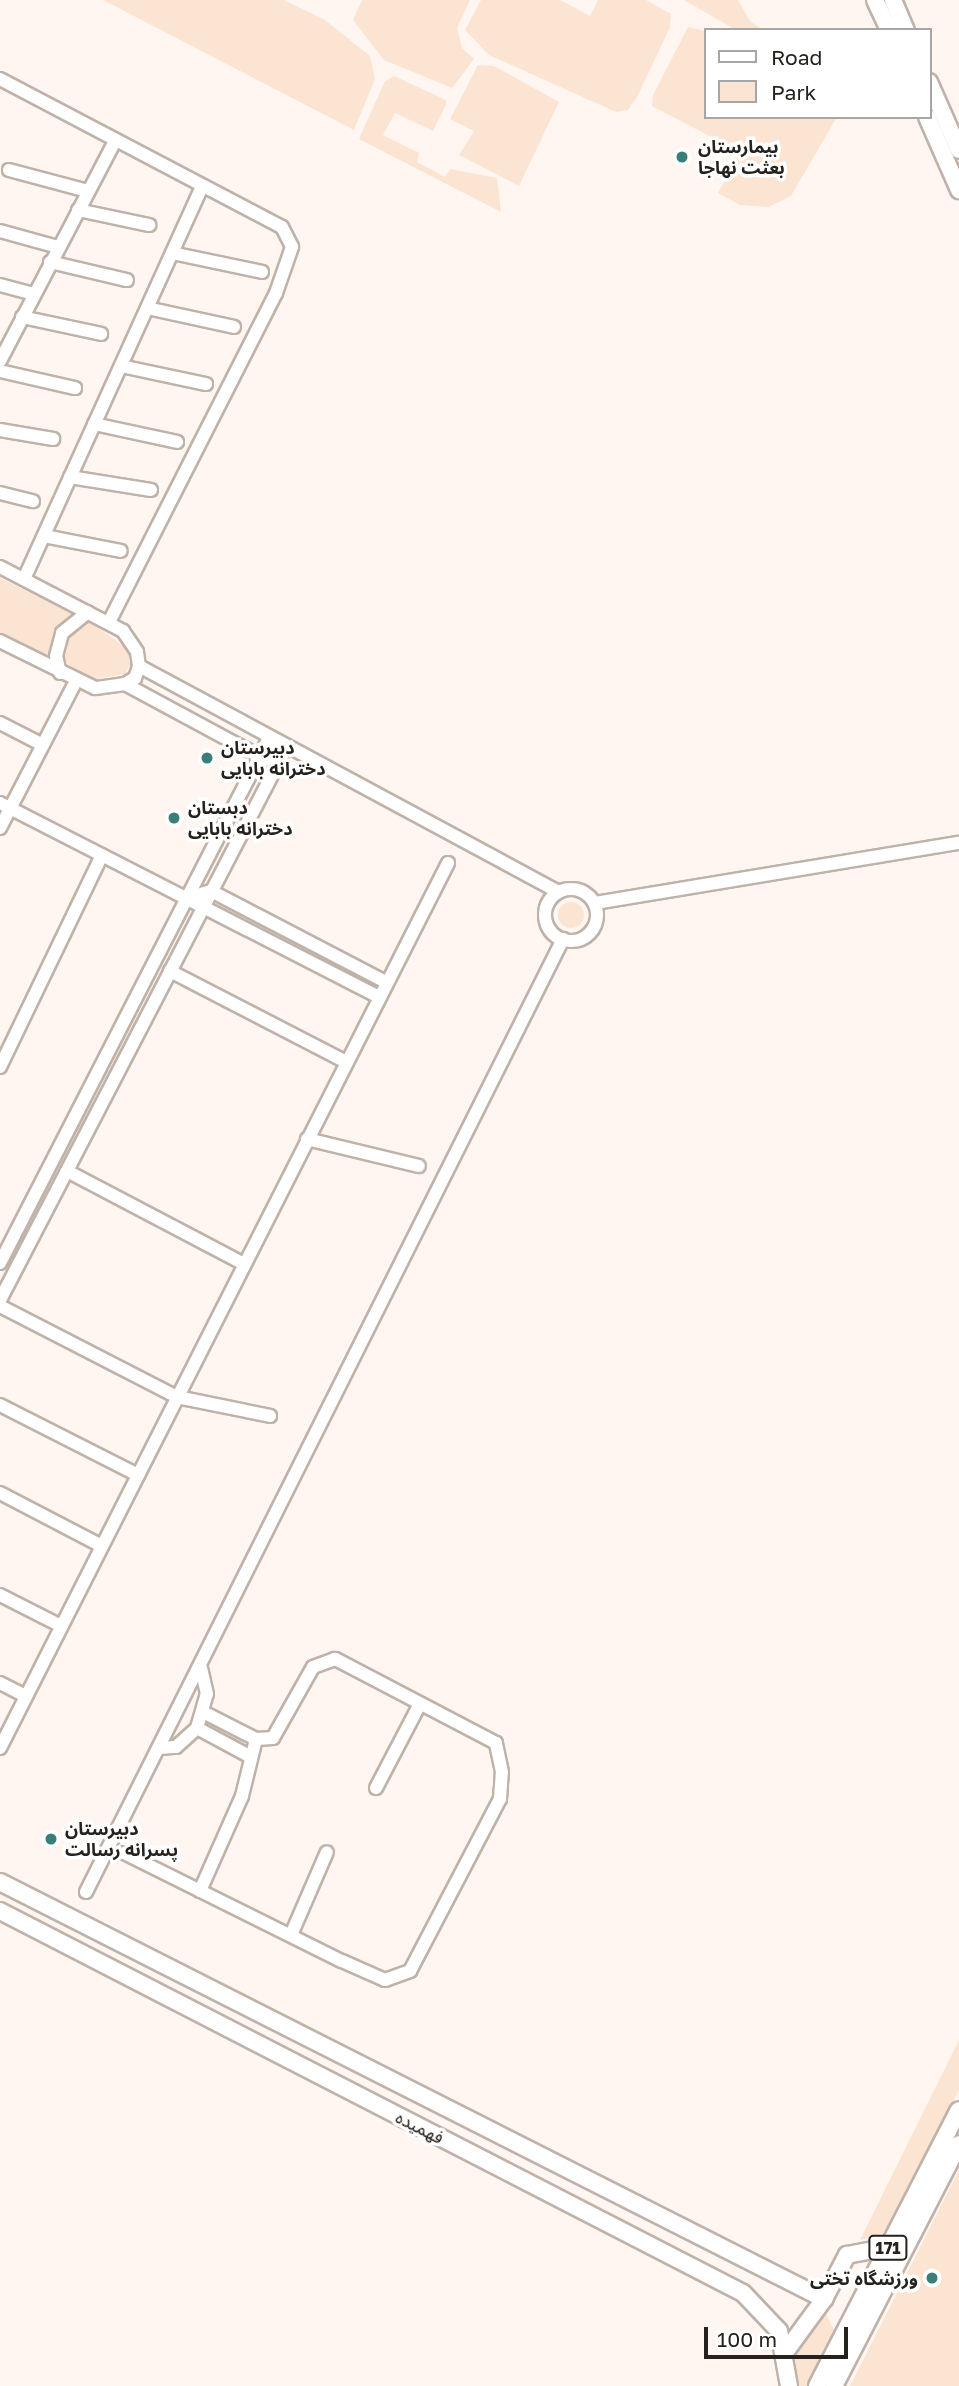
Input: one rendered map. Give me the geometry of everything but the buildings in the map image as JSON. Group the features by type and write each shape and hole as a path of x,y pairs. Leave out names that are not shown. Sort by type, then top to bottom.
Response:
{"main road":[{"path":"876,0 888,28"},
{"path":"893,0 905,28"},
{"path":"931,87 959,150"},
{"path":"928,119 959,190"},
{"name":"فهمیده","path":"0,1882 824,2299"},
{"name":"فهمیده","path":"0,1911 743,2292 771,2321 786,2351 789,2386"},
{"name":"171","path":"817,2386 959,2110"},
{"name":"171","path":"834,2386 959,2144"},
{"path":"786,2351 824,2299 847,2255 889,2247"}],"street":[{"path":"0,79 114,143 282,227 292,247 276,293 109,622"},
{"path":"1,357 114,143"},
{"path":"9,170 88,191"},
{"path":"24,579 202,187"},
{"path":"78,210 149,225"},
{"path":"0,231 58,247"},
{"path":"172,253 262,272"},
{"path":"50,262 127,280"},
{"path":"0,285 34,294"},
{"path":"147,308 234,327"},
{"path":"22,317 101,334"},
{"path":"121,366 206,384"},
{"path":"0,371 75,388"},
{"path":"94,424 177,442"},
{"path":"0,430 53,439"},
{"path":"70,477 151,490"},
{"path":"0,493 33,500"},
{"path":"44,536 121,551"},
{"path":"0,567 109,622 132,640 139,666 135,678 125,684 95,688 76,681 0,641"},
{"path":"60,673 55,656 62,633 88,612"},
{"path":"139,666 286,748 558,892 583,891 595,903 597,920 588,935 563,939"},
{"path":"0,828 5,806 43,745 76,681"},
{"path":"125,684 276,765"},
{"path":"0,723 43,745"},
{"path":"0,1264 269,738"},
{"path":"0,1300 286,748"},
{"path":"5,806 379,996"},
{"path":"595,903 959,843"},
{"path":"0,1067 102,855"},
{"path":"0,1748 448,863"},
{"path":"187,898 211,891 386,982"},
{"path":"558,892 547,905 546,921 563,939"},
{"path":"86,1892 201,1669 563,939"},
{"path":"170,971 346,1062"},
{"path":"307,1139 419,1166"},
{"path":"67,1171 244,1264"},
{"path":"0,1306 177,1397 270,1416"},
{"path":"0,1405 138,1475"},
{"path":"0,1493 102,1546"},
{"path":"0,1595 61,1626"},
{"path":"124,1853 385,1980 410,1972 500,1799 502,1772 496,1743 335,1659 313,1667 273,1738 256,1739 205,1713"},
{"path":"160,1748 176,1747 197,1728 205,1713 207,1680 201,1669"},
{"path":"0,1683 26,1696"},
{"path":"376,1788 420,1704"},
{"path":"197,1728 249,1756"},
{"path":"200,1891 242,1796 249,1756 256,1739"},
{"path":"291,1935 327,1852"}],"green space":[{"path":"103,0 284,0 325,20 370,56 375,79 354,130"},
{"path":"362,0 470,0 457,28 462,48 474,59 452,88 384,60 353,20"},
{"path":"481,0 560,0 590,16 598,0 646,0 671,14 670,27 638,95 628,110 616,112 489,55 465,30"},
{"path":"684,0 738,0 750,21 760,28 733,28"},
{"path":"688,27 704,31 704,119 836,119 791,196 768,207 740,205 718,193 740,152 652,106 653,95"},
{"path":"478,65 494,66 559,102 519,186 459,155 474,131 450,119"},
{"path":"394,76 446,100 446,105 433,131 395,113 383,135 419,153 417,162 445,177 450,169 497,178 501,212 359,139 385,81"},
{"path":"0,578 73,614 55,628 50,661 0,634"},
{"path":"89,621 129,650 130,664 125,674 91,680 64,661 70,635"},
{"path":"571,902 580,906 584,915 580,924 571,928 562,924 558,915 562,906"},
{"path":"959,2040 959,2090 886,2233 860,2240"},
{"name":"ورزشگاه تختی","path":"959,2170 959,2386 850,2386"},
{"path":"823,2308 836,2334 811,2386 799,2386 792,2352"}],"place":[{"name":"بیمارستان بعثت نهاجا","path":"682,157"},
{"name":"دبیرستان دخترانه بابایی","path":"207,758"},
{"name":"دبستان دخترانه بابایی","path":"174,818"},
{"name":"دبیرستان پسرانه رسالت","path":"51,1839"},
{"name":"ورزشگاه تختی","path":"932,2278"}]}
